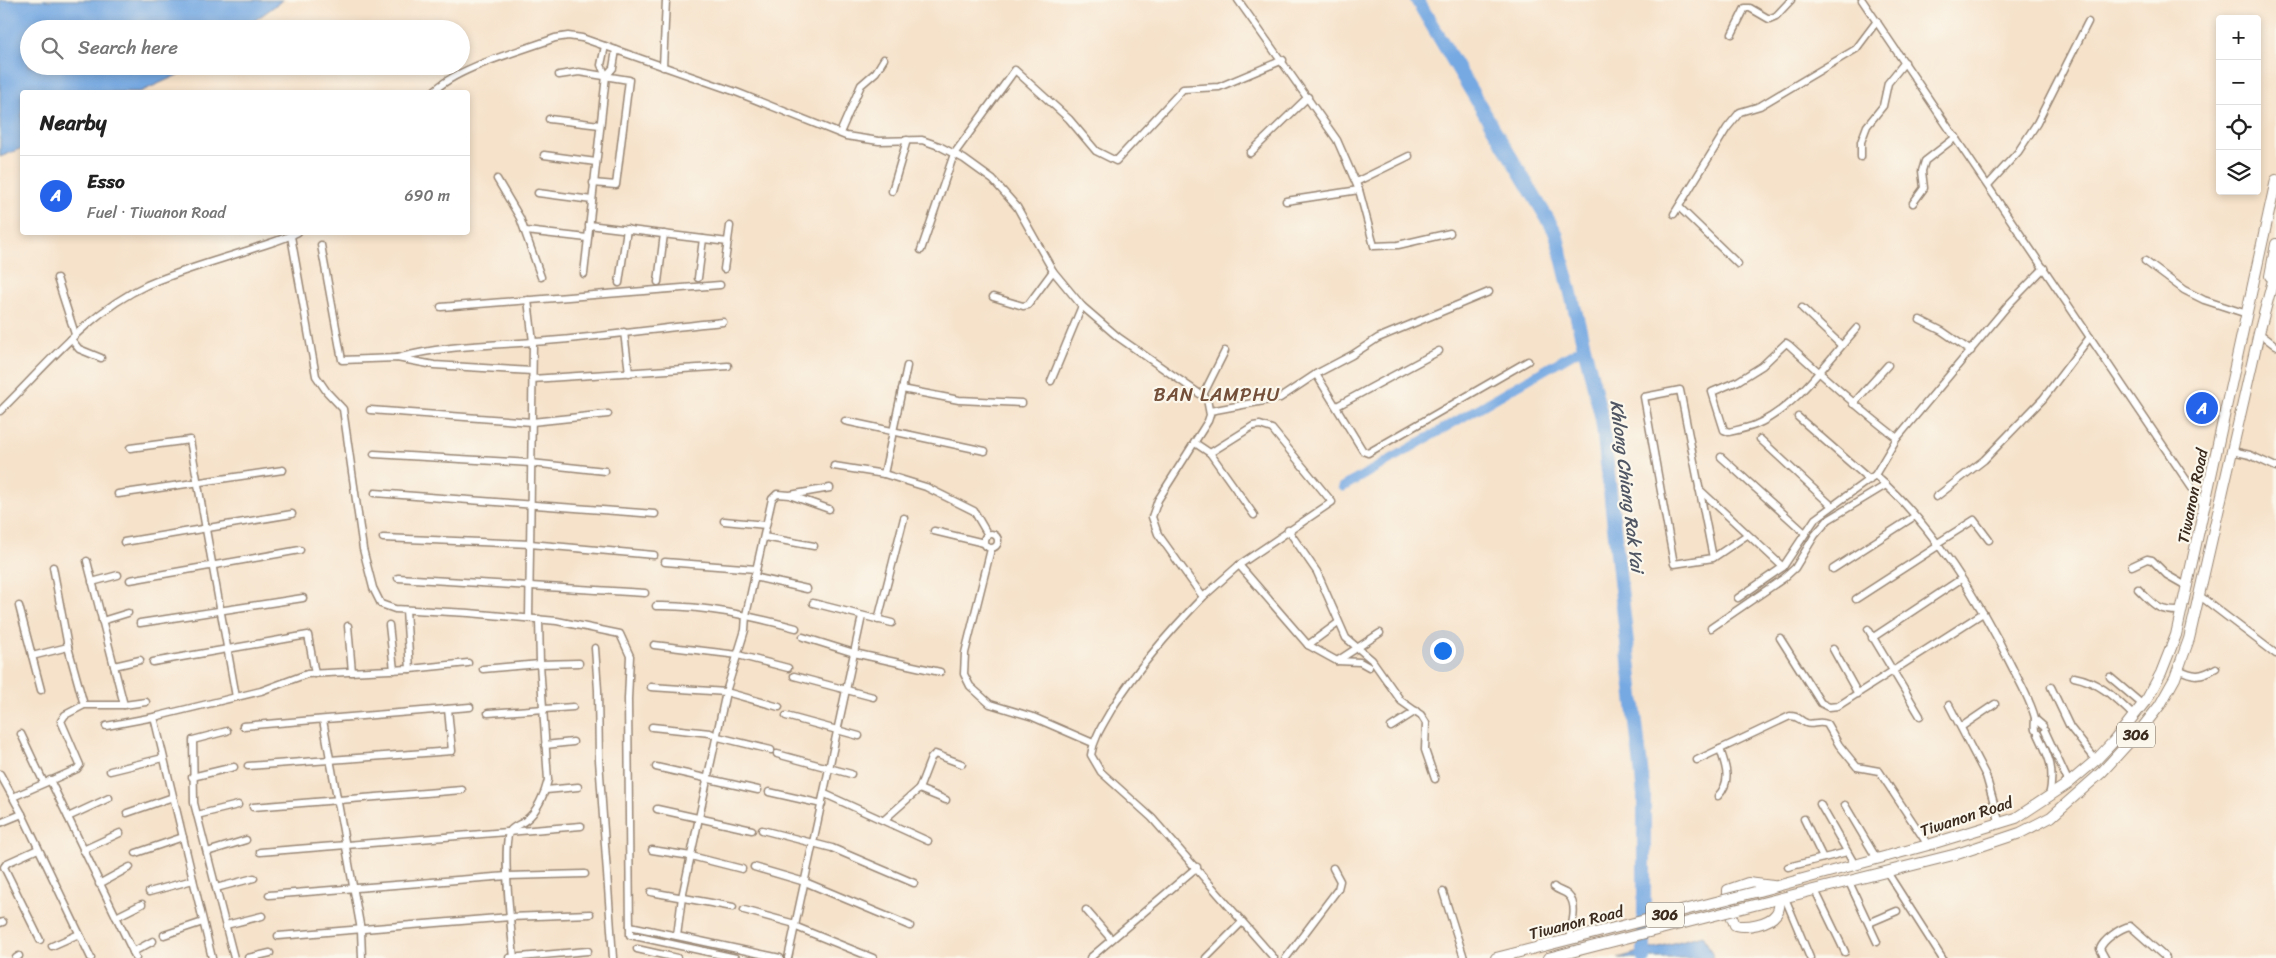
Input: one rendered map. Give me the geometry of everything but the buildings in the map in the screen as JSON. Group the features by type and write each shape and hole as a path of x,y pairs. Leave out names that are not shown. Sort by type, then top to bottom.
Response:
{"main road":[{"name":"Tiwanon Road","path":"1496,958 1777,887 2000,824 2016,818 2048,798 2096,760 2143,705 2161,673 2176,635 2276,180"},
{"name":"306","path":"2259,333 2276,244"},
{"name":"Tiwanon Road","path":"1548,958 1849,882 1994,842 2020,833 2051,817 2102,772 2160,705 2178,669 2189,639 2259,333 2276,269"},
{"path":"1777,887 1748,883 1728,890 1726,894 1728,908 1735,925 1741,926 1765,922 1777,914 1782,898"}],"street":[{"path":"663,67 666,0"},
{"path":"1238,0 1337,140 1359,190 1376,247 1450,233"},
{"path":"1732,34 1745,8 1750,8 1769,19 1776,16 1791,0"},
{"path":"1862,0 2204,506"},
{"path":"1674,214 1727,128 1740,112 1760,106 1856,49 1877,21"},
{"path":"1988,185 2018,152 2037,123 2088,22"},
{"path":"470,69 555,38 568,36 582,38 753,98 840,134 873,140 922,140 954,154 994,180 1011,200 1053,271 1082,306 1120,339 1207,399 1210,411 1208,421 1158,500 1152,517 1158,534 1202,597"},
{"path":"584,274 606,76 601,65 605,46"},
{"path":"606,76 613,68 616,50"},
{"path":"840,134 861,85 876,72 884,59"},
{"path":"921,250 954,154 1015,70 1069,119 1096,151 1116,161 1184,89 1219,88 1282,60"},
{"path":"1861,157 1860,149 1867,126 1883,106 1888,83 1905,62"},
{"path":"559,75 579,72 629,80 616,185 593,183"},
{"path":"435,90 457,75"},
{"path":"1250,153 1308,97"},
{"path":"549,118 600,125"},
{"path":"1913,203 1924,188 1922,170 1925,161 1956,137"},
{"path":"892,192 907,140"},
{"path":"544,155 596,162"},
{"path":"1356,182 1409,156"},
{"path":"497,179 526,231 541,276"},
{"path":"1286,201 1359,190"},
{"path":"538,193 592,200"},
{"path":"1679,207 1738,264"},
{"path":"589,224 728,242"},
{"path":"724,269 730,226"},
{"path":"619,283 627,229"},
{"path":"526,231 587,238"},
{"path":"658,282 664,234"},
{"path":"0,410 39,373 73,336 124,299 146,286 292,236 316,376 327,392 343,409 363,549 373,588 381,604 395,609 539,619 614,632 623,638 630,656 628,736 630,935 736,958"},
{"path":"698,278 703,239"},
{"path":"321,245 342,360 397,358 428,350 470,344 533,342 723,322"},
{"path":"2145,261 2184,290 2204,300 2247,314"},
{"path":"1738,598 1783,568 1814,519 1872,478 1897,438 2010,304 2044,268"},
{"path":"994,296 1022,306 1028,305 1053,271"},
{"path":"57,278 73,336 79,349 100,358"},
{"path":"441,307 720,285"},
{"path":"1210,411 1280,398 1316,374 1352,355 1378,338 1489,292"},
{"path":"528,300 533,342 529,618"},
{"path":"1051,381 1082,306"},
{"path":"1802,308 1841,345"},
{"path":"1920,320 1942,330 1971,351"},
{"path":"1856,328 1818,372 1789,404 1757,424 1729,432 1724,430 1712,392 1738,381 1762,366 1784,344 1788,345 1818,372 1853,404 1897,438"},
{"path":"624,332 629,372"},
{"path":"2259,333 2276,346"},
{"path":"1936,497 1984,460 2044,399 2090,338"},
{"path":"1337,406 1439,351"},
{"path":"1203,395 1225,352"},
{"path":"397,358 434,365 532,375 728,366"},
{"path":"1316,374 1363,451 1368,453 1528,361"},
{"path":"1853,404 1888,365"},
{"path":"884,474 906,366"},
{"path":"902,389 959,400 1022,403"},
{"path":"1712,558 1680,390 1644,397 1674,564 1712,558 1747,535"},
{"path":"370,410 532,422 608,414"},
{"path":"1798,417 1872,478 1886,485 1915,516 1961,579 1983,613 2021,685 2035,719 2036,732 2046,750 2053,772 2048,798"},
{"path":"845,421 985,451"},
{"path":"1210,453 1252,426 1260,425 1272,429 1332,502 1240,564 1202,597 1164,638 1134,675 1093,743 1091,755 1094,762 1152,818 1197,867 1274,958"},
{"path":"1760,439 1832,506"},
{"path":"130,448 190,440 236,697"},
{"path":"1195,442 1210,453 1254,515"},
{"path":"2232,451 2250,455 2276,467"},
{"path":"374,454 531,463 605,470"},
{"path":"1721,457 1805,534"},
{"path":"834,466 884,474 926,487 966,505 980,518 988,535"},
{"path":"118,494 283,470"},
{"path":"1711,628 1795,568 1815,535 1828,520 1886,485"},
{"path":"677,936 682,897 718,737 726,692 738,655 754,577 774,496 777,494 790,495 830,488"},
{"path":"1699,489 1783,568"},
{"path":"375,493 654,514"},
{"path":"790,495 829,509"},
{"path":"124,542 292,514"},
{"path":"1833,568 1915,516"},
{"path":"878,620 904,518"},
{"path":"1856,599 1974,520 1989,540"},
{"path":"724,522 766,525"},
{"path":"1288,530 1317,572 1346,638 1372,660 1401,701 1421,715 1426,723 1425,750 1435,779"},
{"path":"934,531 984,542 991,549"},
{"path":"988,535 995,534 999,541 996,548 991,549"},
{"path":"984,542 988,535"},
{"path":"764,537 814,546"},
{"path":"383,538 530,544 654,555"},
{"path":"991,549 964,653 964,674 970,686 990,704 1033,717 1093,743"},
{"path":"130,580 300,550"},
{"path":"2132,566 2147,559 2152,560 2167,575 2188,587"},
{"path":"87,561 124,705"},
{"path":"665,562 756,569"},
{"path":"1240,564 1308,645 1337,662 1360,662 1369,668"},
{"path":"53,567 68,647 84,705"},
{"path":"92,582 118,575"},
{"path":"754,577 807,589"},
{"path":"398,578 645,593"},
{"path":"1872,638 1961,579"},
{"path":"2138,589 2160,609 2182,611"},
{"path":"2200,596 2276,654"},
{"path":"140,623 303,598"},
{"path":"813,603 892,623"},
{"path":"19,606 41,690"},
{"path":"656,606 717,610 746,615 796,628"},
{"path":"406,610 410,668"},
{"path":"102,621 128,613"},
{"path":"1780,638 1821,703 1829,707 1838,706 1983,613"},
{"path":"788,958 862,616"},
{"path":"514,958 510,916 507,839 510,830 528,819 546,790 548,780 542,710 539,619"},
{"path":"1308,645 1338,623"},
{"path":"389,624 394,670"},
{"path":"348,626 352,672"},
{"path":"1868,629 1892,673 1920,716"},
{"path":"1337,662 1380,633"},
{"path":"153,662 308,635 315,674"},
{"path":"802,637 854,653 940,672"},
{"path":"654,645 738,655 788,668"},
{"path":"32,656 68,647"},
{"path":"595,648 599,760 613,958"},
{"path":"1833,649 1858,694"},
{"path":"114,666 140,660"},
{"path":"106,726 261,692 307,674 394,670 468,662"},
{"path":"483,669 578,663"},
{"path":"2178,669 2194,676 2201,676 2216,668"},
{"path":"794,676 873,697"},
{"path":"2074,677 2086,679 2106,689 2134,716"},
{"path":"2110,678 2143,705"},
{"path":"651,687 726,692 779,706"},
{"path":"2051,687 2070,727 2096,760"},
{"path":"13,797 77,769 80,765 62,721 65,715 84,705 124,705 146,702"},
{"path":"1960,726 1995,704"},
{"path":"1949,705 1986,776 2000,824"},
{"path":"243,726 470,707"},
{"path":"488,713 573,707"},
{"path":"248,766 452,751 448,709"},
{"path":"1391,727 1416,711"},
{"path":"786,716 859,736"},
{"path":"1697,760 1790,716 1796,716 1809,724 1824,722 1857,767 1879,771 1928,845"},
{"path":"154,717 212,958"},
{"path":"2035,719 2044,728 2069,783"},
{"path":"323,720 361,930 362,958"},
{"path":"652,727 710,733 718,737 771,750"},
{"path":"228,731 193,740 192,777 197,815 234,958"},
{"path":"21,734 68,818 135,955 153,941"},
{"path":"545,745 572,742"},
{"path":"2046,750 2053,747"},
{"path":"1718,796 1727,783 1728,773 1720,749"},
{"path":"778,754 851,774"},
{"path":"884,820 919,789 931,758 935,754 962,764"},
{"path":"110,771 163,758"},
{"path":"192,777 234,766"},
{"path":"656,767 758,790"},
{"path":"1,776 22,814 91,958"},
{"path":"546,790 578,787"},
{"path":"919,789 946,800"},
{"path":"253,807 462,790"},
{"path":"769,792 822,804"},
{"path":"825,794 928,841"},
{"path":"127,812 173,797"},
{"path":"68,818 109,798"},
{"path":"1820,804 1855,865"},
{"path":"197,815 238,805"},
{"path":"1845,805 1877,859"},
{"path":"657,809 699,820 752,830"},
{"path":"0,823 22,814"},
{"path":"1804,819 1823,858"},
{"path":"260,852 510,830 581,826"},
{"path":"762,830 832,848 914,883"},
{"path":"83,850 120,833"},
{"path":"136,853 183,837"},
{"path":"206,852 246,840"},
{"path":"38,849 4,867 40,940"},
{"path":"652,850 691,856 742,869"},
{"path":"1788,867 1847,852"},
{"path":"1090,958 1197,867"},
{"path":"100,884 130,868"},
{"path":"754,868 805,882 910,926"},
{"path":"1286,958 1338,890 1340,881 1332,868"},
{"path":"1887,872 1942,958"},
{"path":"269,895 508,876 585,874"},
{"path":"216,888 254,878"},
{"path":"149,892 193,880"},
{"path":"1849,882 1877,942"},
{"path":"1554,887 1569,896 1572,902 1574,911 1572,939"},
{"path":"1815,890 1845,952"},
{"path":"651,892 733,907"},
{"path":"1443,892 1464,958"},
{"path":"1782,898 1810,958"},
{"path":"116,918 142,904"},
{"path":"744,910 795,925 873,958"},
{"path":"1086,910 1111,939"},
{"path":"1868,923 1897,911"},
{"path":"278,936 510,916 590,914"},
{"path":"226,924 262,916"},
{"path":"164,934 203,922"},
{"path":"1206,958 1242,922"},
{"path":"630,926 780,958"},
{"path":"2105,958 2100,949 2102,944 2124,927 2130,926 2166,958"},
{"path":"52,946 79,934"},
{"path":"637,949 677,958"},
{"path":"509,958 566,955 588,951"},
{"path":"248,958 270,953"}],"water":[{"path":"0,0 283,0 255,20 20,20 20,75 178,75 144,90 20,90 20,149 0,157"},
{"path":"1703,935 1714,958 1618,958"}],"waterway":[{"name":"Khlong Chiang Rak Yai","path":"1417,0 1556,233 1602,419 1644,795 1644,958"},
{"path":"1343,487 1584,347"}],"place":[{"name":"Esso","path":"2202,408"}],"district":[{"name":"BAN LAMPHU","path":"1217,394"}]}
